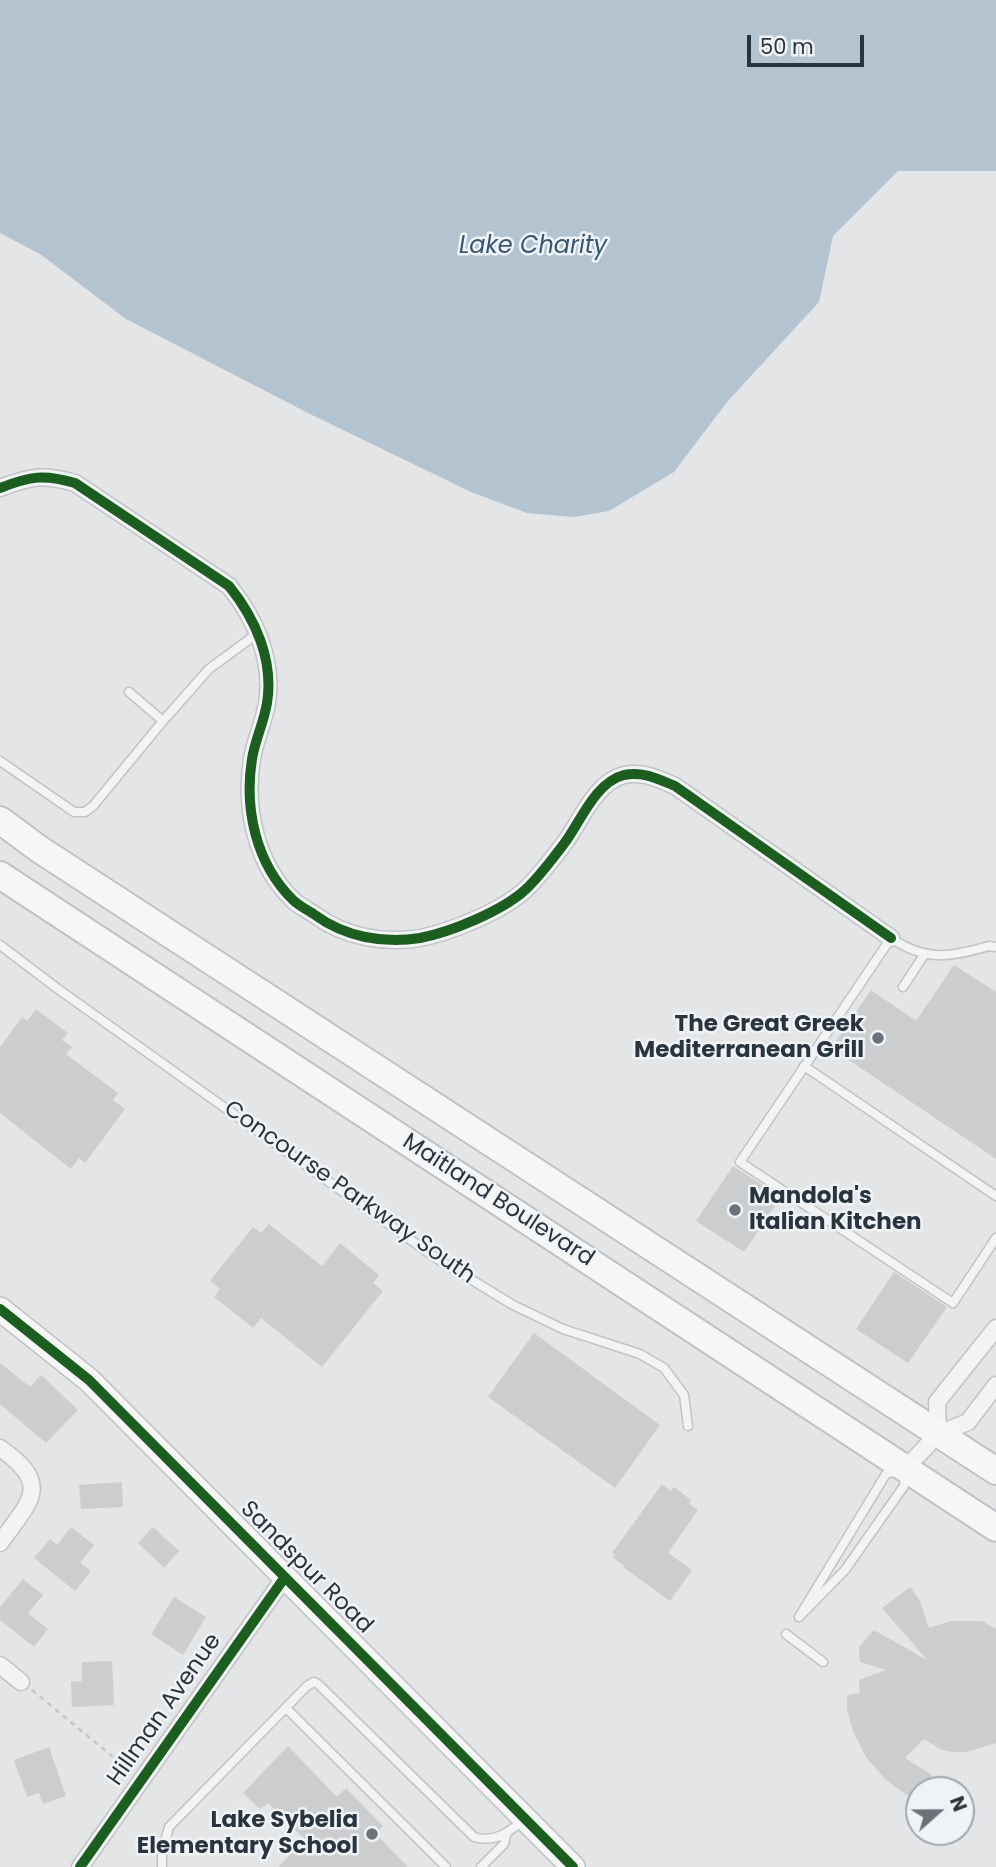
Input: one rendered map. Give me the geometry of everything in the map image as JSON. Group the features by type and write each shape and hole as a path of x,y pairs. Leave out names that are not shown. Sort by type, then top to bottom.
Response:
{"main road":[{"name":"Maitland Boulevard","path":"0,820 63,864 996,1471"},
{"name":"Maitland Boulevard","path":"0,875 905,1469 959,1501 996,1528"}],"street":[{"path":"0,488 27,478 50,476 75,483 229,586 246,607 258,634 267,667 268,702 252,758 250,792 254,835 265,864 293,900 329,925 370,939 382,939 419,938 471,923 524,890 564,843 600,790 623,775 646,774 675,786 891,938"},
{"name":"Sandspur Road","path":"0,1309 89,1380 573,1867"},
{"path":"938,1434 937,1402 996,1328"},
{"path":"905,1469 938,1434 968,1422 996,1385"},
{"path":"0,1448 20,1462 29,1473 33,1486 31,1500 0,1544"},
{"name":"Hillman Avenue","path":"80,1867 285,1577"},
{"path":"0,1665 21,1682"}],"lane":[{"path":"0,761 74,812 85,812 93,806 209,669 258,634"},
{"path":"128,692 163,721"},
{"path":"996,947 989,946 942,956 924,955 891,938 740,1162 953,1303 996,1238"},
{"name":"Concourse Parkway South","path":"0,945 436,1258 513,1305 563,1329 640,1354 664,1368 684,1395 688,1426"},
{"path":"903,987 924,955"},
{"path":"804,1066 996,1196"},
{"path":"905,1469 904,1486 852,1559 799,1618 886,1474 905,1469"},
{"path":"786,1634 823,1662"},
{"path":"162,1867 162,1852 169,1827 310,1684 318,1684 474,1837 480,1839 506,1835 524,1819"},
{"path":"286,1708 446,1867"},
{"path":"481,1867 504,1844 506,1835"}],"path":[{"path":"21,1682 135,1775 144,1776"}],"water":[{"name":"Lake Charity","path":"0,0 996,0 996,171 898,171 833,236 819,302 727,402 674,472 609,511 573,517 527,513 471,492 310,414 126,319 40,254 0,233"}],"building":[{"path":"954,965 996,992 996,1159 831,1048 871,990 916,1021"},
{"path":"36,1009 68,1033 62,1040 72,1047 66,1054 118,1093 113,1100 125,1109 85,1163 79,1158 71,1169 0,1113 0,1047 22,1017 27,1021"},
{"path":"733,1166 781,1197 744,1252 696,1221"},
{"path":"269,1224 322,1266 340,1243 379,1275 373,1283 383,1291 322,1367 261,1318 253,1328 214,1297 220,1289 210,1281 253,1227 261,1233"},
{"path":"894,1272 947,1307 908,1363 856,1329"},
{"path":"534,1333 660,1425 615,1488 488,1397"},
{"path":"0,1363 30,1387 41,1375 78,1410 46,1443 0,1404"},
{"path":"122,1482 123,1507 81,1509 79,1485"},
{"path":"662,1484 671,1491 674,1487 691,1500 689,1504 698,1510 668,1553 692,1570 670,1601 623,1567 612,1553"},
{"path":"71,1527 94,1545 80,1563 91,1571 75,1591 34,1558 50,1539 57,1545"},
{"path":"153,1527 179,1551 164,1568 138,1543"},
{"path":"23,1579 43,1595 28,1613 48,1629 34,1647 0,1620 0,1607"},
{"path":"910,1587 919,1599 929,1628 951,1621 982,1621 996,1629 996,1743 967,1752 952,1752 940,1749 924,1739 905,1758 932,1775 905,1776 905,1794 885,1779 866,1757 853,1731 847,1710 847,1695 860,1693 859,1680 886,1670 860,1662 859,1647 874,1630 927,1660 882,1608"},
{"path":"174,1597 206,1617 183,1655 151,1634"},
{"path":"112,1661 114,1705 72,1707 71,1682 82,1681 82,1662"},
{"path":"288,1746 337,1797 346,1788 383,1826 375,1833 408,1867 278,1867 305,1839 268,1803 260,1809 243,1793"},
{"path":"49,1747 66,1796 43,1804 39,1793 27,1797 14,1760"}],"cycle path":[{"path":"0,488 38,478 55,478 75,483 229,586 254,626 268,671 267,703 253,752 250,778 256,835 262,853 280,886 295,902 327,923 365,937 406,940 446,931 490,913 515,898 536,879 605,785 624,775 638,774 675,786 891,938"},
{"path":"0,1309 89,1380 573,1867"},
{"path":"80,1867 285,1577"}],"place":[{"name":"The Great Greek Mediterranean Grill","path":"878,1038"},
{"name":"Mandola's Italian Kitchen","path":"735,1210"},
{"name":"Lake Sybelia Elementary School","path":"372,1834"}]}
